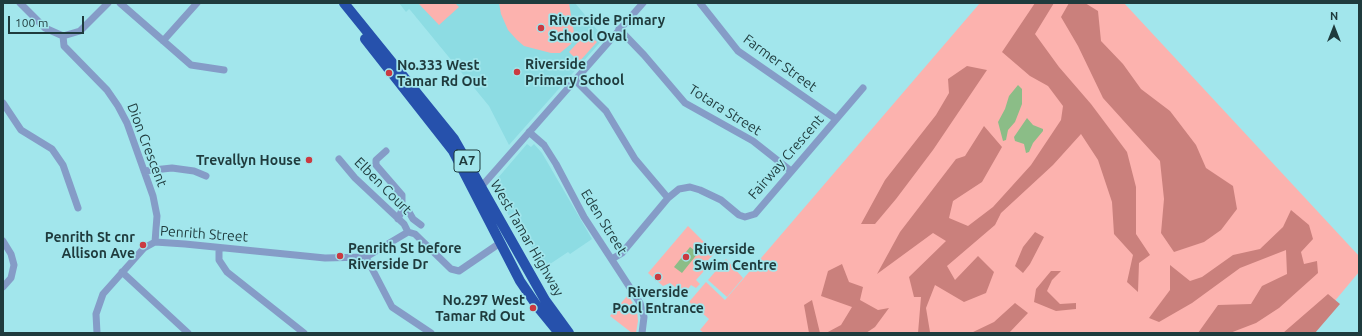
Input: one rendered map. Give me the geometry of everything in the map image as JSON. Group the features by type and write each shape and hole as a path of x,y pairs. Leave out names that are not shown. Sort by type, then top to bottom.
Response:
{"highway":[{"name":"West Tamar Highway","path":"336,3 453,151 500,244 528,292 559,333"},
{"name":"West Tamar Highway","path":"344,3 446,128 510,236 545,300 570,333"},
{"path":"500,244 510,236"}],"street":[{"path":"20,3 45,28 62,36 80,31 108,3"},
{"path":"120,3 190,65 224,70"},
{"path":"163,41 197,3"},
{"path":"481,187 643,3"},
{"name":"Farmer Street","path":"700,3 738,51 836,119"},
{"name":"Totara Street","path":"619,29 644,55 685,103 748,138 791,171"},
{"name":"Dion Crescent","path":"62,36 64,46 104,87 118,106 127,123 156,210 155,242"},
{"path":"575,80 606,112 635,160 668,198"},
{"name":"Fairway Crescent","path":"612,259 622,253 668,198 679,189 690,187 700,190 721,200 739,215 750,216 755,214 863,88"},
{"path":"3,103 6,116 21,130 52,149 63,165 78,208"},
{"name":"Eden Street","path":"529,132 544,145 581,211 640,303 644,317 642,333"},
{"path":"386,152 376,160 376,165 402,195 402,210 398,219"},
{"name":"Elben Court","path":"339,160 355,178 398,219 408,232 415,234 448,266 456,271 464,268 500,244"},
{"path":"144,171 172,168 194,171 206,176"},
{"path":"402,210 409,212 413,219 422,225"},
{"path":"408,232 366,257 392,307 431,333"},
{"path":"3,241 11,254 14,265 11,278 3,287"},
{"name":"Penrith Street","path":"97,333 96,314 99,301 106,289 144,248 155,242 325,258 366,257"},
{"path":"218,248 219,260 227,272 304,333"},
{"path":"122,272 188,333"}],"shaded area":[{"name":"Riverside Primary School","path":"399,3 575,3 604,38 509,145 489,106 411,11 409,9 406,12"},
{"path":"455,3 459,7 439,25 419,4"},
{"name":"Riverside Primary School Oval","path":"499,3 569,3 574,33 571,44 560,53 551,53 524,46 508,30 501,14"},
{"path":"980,3 1124,3 1359,256 1359,272 1308,333 704,333 700,330 709,319 689,302 706,282 725,300"},
{"path":"1035,3 1054,3 1035,34 1059,67 1091,104 1127,152 1136,187 1136,234 1150,255 1139,263 1138,292 1127,282 1133,255 1114,234 1112,202 1098,160 1081,134 1053,165 1001,213 995,225 947,266 955,280 978,256 994,272 986,293 964,302 935,285 926,308 930,332 918,333 921,297 914,297 909,277 946,241 933,233 877,274 900,232 956,159 965,156 984,126 1002,147 982,182 953,201 949,218 968,226 993,207 1031,165 1061,120 1063,106 1048,86 1030,76 1002,52"},
{"path":"1069,3 1085,3 1098,11 1101,41 1123,64 1141,89 1170,111 1196,145 1206,168 1233,186 1237,209 1221,230 1204,242 1174,252 1161,233 1164,199 1160,161 1103,98 1078,46 1061,17"},
{"path":"586,33 597,42 579,62 569,52"},
{"path":"967,66 987,70 933,150 896,199 875,224 861,224 885,180 936,115 949,93 948,79"},
{"path":"1018,85 1022,89 1022,104 1015,122 1008,130 1006,140 1003,141 998,122 1005,109 1009,96"},
{"path":"1027,118 1033,125 1043,129 1043,131 1033,143 1029,152 1026,153 1024,144 1015,141 1014,137"},
{"path":"527,144 531,147 534,144 542,153 592,239 570,254 568,252 544,268 515,220 512,221 491,186"},
{"path":"1291,210 1309,225 1313,239 1301,252 1304,264 1317,261 1318,273 1279,308 1256,323 1230,333 1198,333 1218,305 1251,304 1262,286 1287,274 1286,250 1240,268 1192,303 1159,322 1149,318 1170,290 1170,265 1190,281 1202,277 1233,255 1260,249 1283,227"},
{"name":"Riverside Swim Centre","path":"688,226 715,253 708,260 711,263 696,280 700,284 696,288 691,285 684,294 670,283 663,286 648,273"},
{"path":"1035,232 1044,237 1030,264 1023,273 1015,266 1023,247"},
{"path":"690,247 698,253 682,273 674,267"},
{"path":"726,259 743,278 727,297 708,280"},
{"path":"842,264 849,282 863,287 860,300 878,310 889,308 875,327 866,333 826,333 841,325 852,307 821,296 828,271"},
{"path":"1051,271 1061,271 1052,280 1047,291 1060,304 1076,303 1076,309 1056,311 1034,302 1036,289"},
{"path":"1328,294 1340,304 1315,333 1283,333"},
{"path":"628,295 637,310 638,321 636,333 632,333 610,316"},
{"path":"812,300 820,333 809,333 804,305"},
{"path":"1015,303 1028,313 1009,333 971,333 994,322"}],"place":[{"name":"Riverside Primary School Oval","path":"541,28"},
{"name":"Riverside Primary School","path":"517,72"},
{"name":"No.333 West Tamar Rd Out","path":"389,73"},
{"name":"Trevallyn House","path":"309,160"},
{"name":"Penrith St cnr Allison Ave","path":"143,245"},
{"name":"Penrith St before Riverside Dr","path":"340,256"},
{"name":"Riverside Swim Centre","path":"686,257"},
{"name":"Riverside Pool Entrance","path":"658,277"},
{"name":"No.297 West Tamar Rd Out","path":"533,308"}]}
